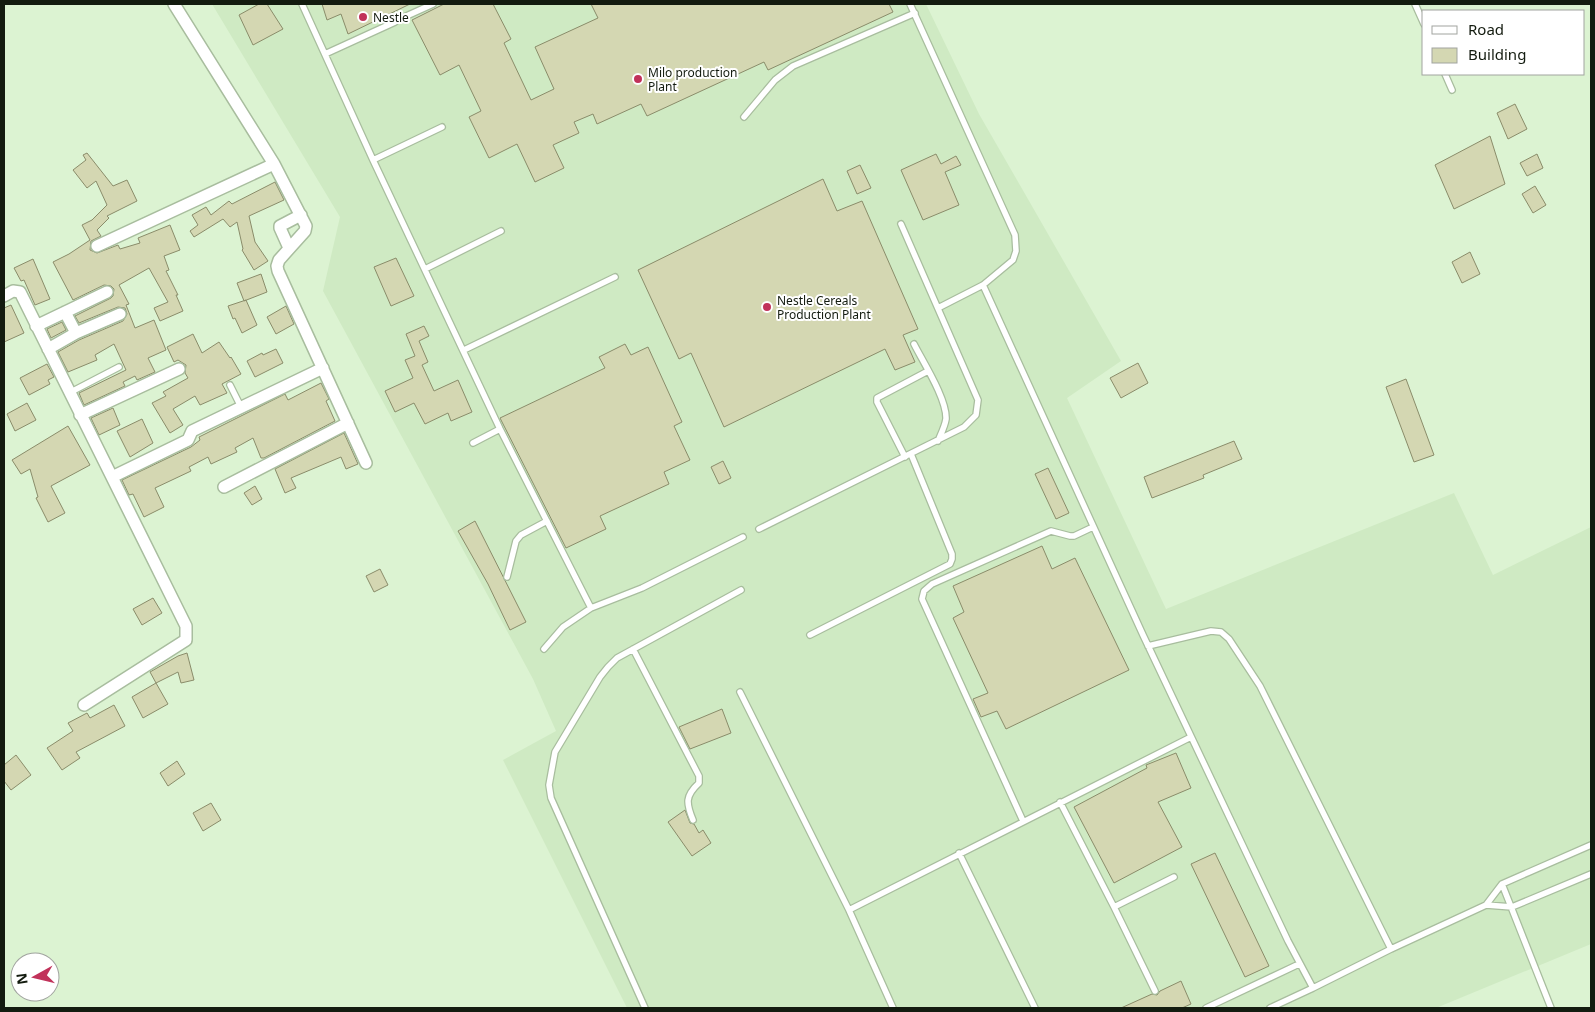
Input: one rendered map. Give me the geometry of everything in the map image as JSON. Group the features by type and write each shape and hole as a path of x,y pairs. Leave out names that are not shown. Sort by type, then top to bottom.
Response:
{"street":[{"path":"174,4 274,164 306,226 306,231 279,260 278,271 366,463"},
{"path":"97,246 274,164"},
{"path":"289,248 280,226 301,215"},
{"path":"4,296 13,291 20,292 186,626 186,640 84,705"},
{"path":"36,326 107,292"},
{"path":"64,312 76,333"},
{"path":"48,349 76,333 120,314"},
{"path":"112,477 188,440 192,431 323,368"},
{"path":"80,415 179,369"},
{"path":"224,487 348,423"}],"lane":[{"path":"302,4 373,160 500,429 591,608"},
{"path":"402,18 433,4"},
{"path":"910,4 1015,235 1016,251 1013,260 984,285 938,308"},
{"path":"1415,4 1422,20"},
{"path":"744,118 775,80 793,66 914,13"},
{"path":"325,54 395,22"},
{"path":"1445,75 1452,90"},
{"path":"373,160 442,127"},
{"path":"759,529 964,428 976,415 978,400 901,224"},
{"path":"425,269 501,231"},
{"path":"464,350 615,277"},
{"path":"984,285 1148,646 1299,964 1313,988"},
{"path":"914,344 945,409 946,419 938,441"},
{"path":"69,393 119,367"},
{"path":"905,457 877,402 877,398 928,371"},
{"path":"230,385 242,407"},
{"path":"473,444 500,429"},
{"path":"810,635 950,564 952,554 911,454"},
{"path":"507,577 516,541 521,535 547,521"},
{"path":"1023,821 922,599 924,591 932,584 1051,531 1074,536 1093,527"},
{"path":"544,649 563,627 591,608 642,588 744,537"},
{"path":"645,1008 556,810 549,785 555,752 600,677 617,658 741,590"},
{"path":"1148,646 1212,630 1221,632 1229,639 1260,686 1391,949"},
{"path":"634,649 699,776 700,781 692,790 687,806 693,820"},
{"path":"740,692 849,910 893,1008"},
{"path":"849,910 1191,737"},
{"path":"1060,802 1114,906 1155,991"},
{"path":"1270,1008 1486,905 1502,884 1591,845"},
{"path":"959,853 1035,1008"},
{"path":"1486,905 1512,907 1591,874"},
{"path":"1114,906 1174,878"},
{"path":"1502,884 1551,1008"},
{"path":"1206,1008 1299,964"}],"shaded area":[{"path":"212,4 926,4 979,114 1121,361 1067,398 1166,609 1454,493 1493,575 1591,527 1591,944 1436,1008 627,1008 503,760 556,731 533,679 323,291 340,217"}],"building":[{"path":"259,4 267,4 283,29 253,45 239,15"},
{"name":"Nestle","path":"322,4 410,4 348,34 341,14 327,20"},
{"name":"Milo production Plant","path":"444,4 493,4 511,39 504,43 531,100 554,89 535,47 598,18 591,4 889,4 893,12 768,70 764,62 647,116 641,104 597,124 593,114 574,122 579,133 553,145 564,168 535,182 517,144 489,158 469,117 481,111 459,65 440,75 412,20"},
{"path":"1515,104 1527,129 1508,139 1497,113"},
{"path":"1490,136 1505,184 1454,209 1435,165"},
{"path":"87,153 113,186 127,180 137,201 107,216 109,218 97,230 101,236 91,241 90,250 97,253 118,245 120,249 140,243 138,238 170,225 180,250 164,256 169,270 166,271 178,295 176,295 183,311 160,321 154,308 168,302 149,268 119,285 129,304 126,305 135,328 154,320 166,350 148,358 155,372 137,380 135,376 123,382 125,386 84,405 79,393 126,370 114,344 95,355 97,360 68,372 58,352 79,340 123,321 127,314 125,308 118,307 79,323 75,316 111,298 114,289 111,286 104,285 73,300 53,262 90,240 82,225 92,220 107,205 96,181 87,188 73,170 86,160 83,155"},
{"path":"936,154 941,164 956,156 961,165 945,172 959,205 923,220 901,170"},
{"path":"1537,154 1543,168 1527,176 1520,163"},
{"path":"860,165 871,188 857,194 847,171"},
{"name":"Nestle Cereals Production Plant","path":"823,179 837,211 862,201 918,329 903,335 915,362 895,370 885,349 724,427 691,353 679,359 638,270"},
{"path":"275,182 284,200 249,216 255,242 268,261 254,270 242,250 237,222 230,227 223,219 194,237 190,231 198,225 192,215 206,207 211,215 229,201 232,204"},
{"path":"1535,186 1546,205 1533,213 1522,194"},
{"path":"1470,252 1480,274 1462,283 1452,262"},
{"path":"396,258 414,296 391,306 374,267"},
{"path":"33,259 50,299 35,305 24,280 21,281 14,268"},
{"path":"261,274 267,292 244,301 237,283"},
{"path":"246,300 257,325 242,333 235,318 233,319 228,306"},
{"path":"11,305 24,333 4,342 4,308"},
{"path":"286,306 294,324 276,334 267,317"},
{"path":"62,322 66,330 51,338 47,329"},
{"path":"424,326 429,336 419,341 428,362 422,365 434,391 458,380 472,412 451,421 448,413 425,424 414,403 395,412 385,391 413,378 405,360 415,356 406,334"},
{"path":"193,334 202,353 219,342 241,374 222,384 227,393 200,405 195,396 173,409 183,425 170,433 152,403 166,396 163,392 188,378 185,373 186,365 178,360 174,362 167,347"},
{"path":"625,344 631,355 648,347 682,422 674,426 690,460 664,472 669,484 600,516 606,529 566,548 500,418 605,368 599,357"},
{"path":"276,349 283,363 255,377 247,361 262,353 263,355"},
{"path":"1138,363 1148,383 1121,398 1110,378"},
{"path":"47,364 54,377 48,380 50,384 29,395 20,378"},
{"path":"1406,379 1434,455 1414,462 1386,387"},
{"path":"321,383 329,399 326,401 335,421 264,458 261,458 253,438 235,448 237,452 211,464 208,457 189,467 191,471 155,488 164,507 144,517 133,494 129,495 122,480 191,447 200,440 199,437 285,394 288,400"},
{"path":"27,403 36,420 15,431 7,414"},
{"path":"113,408 120,425 99,435 91,418"},
{"path":"142,419 153,443 130,457 117,431"},
{"path":"68,426 90,465 51,486 65,513 48,522 36,498 38,497 30,469 21,474 12,460"},
{"path":"344,433 358,464 346,469 341,457 291,478 296,488 285,493 275,469"},
{"path":"1234,441 1242,459 1203,475 1204,478 1152,498 1144,477"},
{"path":"723,461 731,478 719,484 711,467"},
{"path":"1048,468 1069,513 1056,519 1035,474"},
{"path":"255,486 262,499 252,505 244,493"},
{"path":"475,521 526,622 510,630 488,584 458,531"},
{"path":"1042,546 1052,569 1075,558 1129,670 1006,729 997,711 981,717 973,699 988,693 953,618 964,612 953,586"},
{"path":"380,569 388,585 374,592 366,576"},
{"path":"153,598 162,613 142,625 133,609"},
{"path":"187,653 194,680 181,683 178,672 156,683 150,672"},
{"path":"156,683 168,704 143,718 132,697"},
{"path":"114,705 125,726 76,752 80,758 62,770 47,748 73,731 68,723 87,713 90,718"},
{"path":"722,709 731,733 690,749 679,727"},
{"path":"1176,753 1191,788 1158,802 1182,847 1114,883 1074,807 1147,768 1146,765"},
{"path":"16,755 31,775 11,790 4,781 4,765"},
{"path":"177,761 185,774 168,786 160,773"},
{"path":"211,803 221,820 203,831 193,813"},
{"path":"685,810 690,823 694,824 699,833 703,830 711,843 692,856 668,822"},
{"path":"1215,853 1269,966 1245,977 1191,864"},
{"path":"1181,981 1191,1004 1182,1008 1121,1008 1152,994 1157,995 1160,991"}],"place":[{"name":"Nestle","path":"363,17"},
{"name":"Milo production Plant","path":"638,79"},
{"name":"Nestle Cereals Production Plant","path":"767,307"}]}
